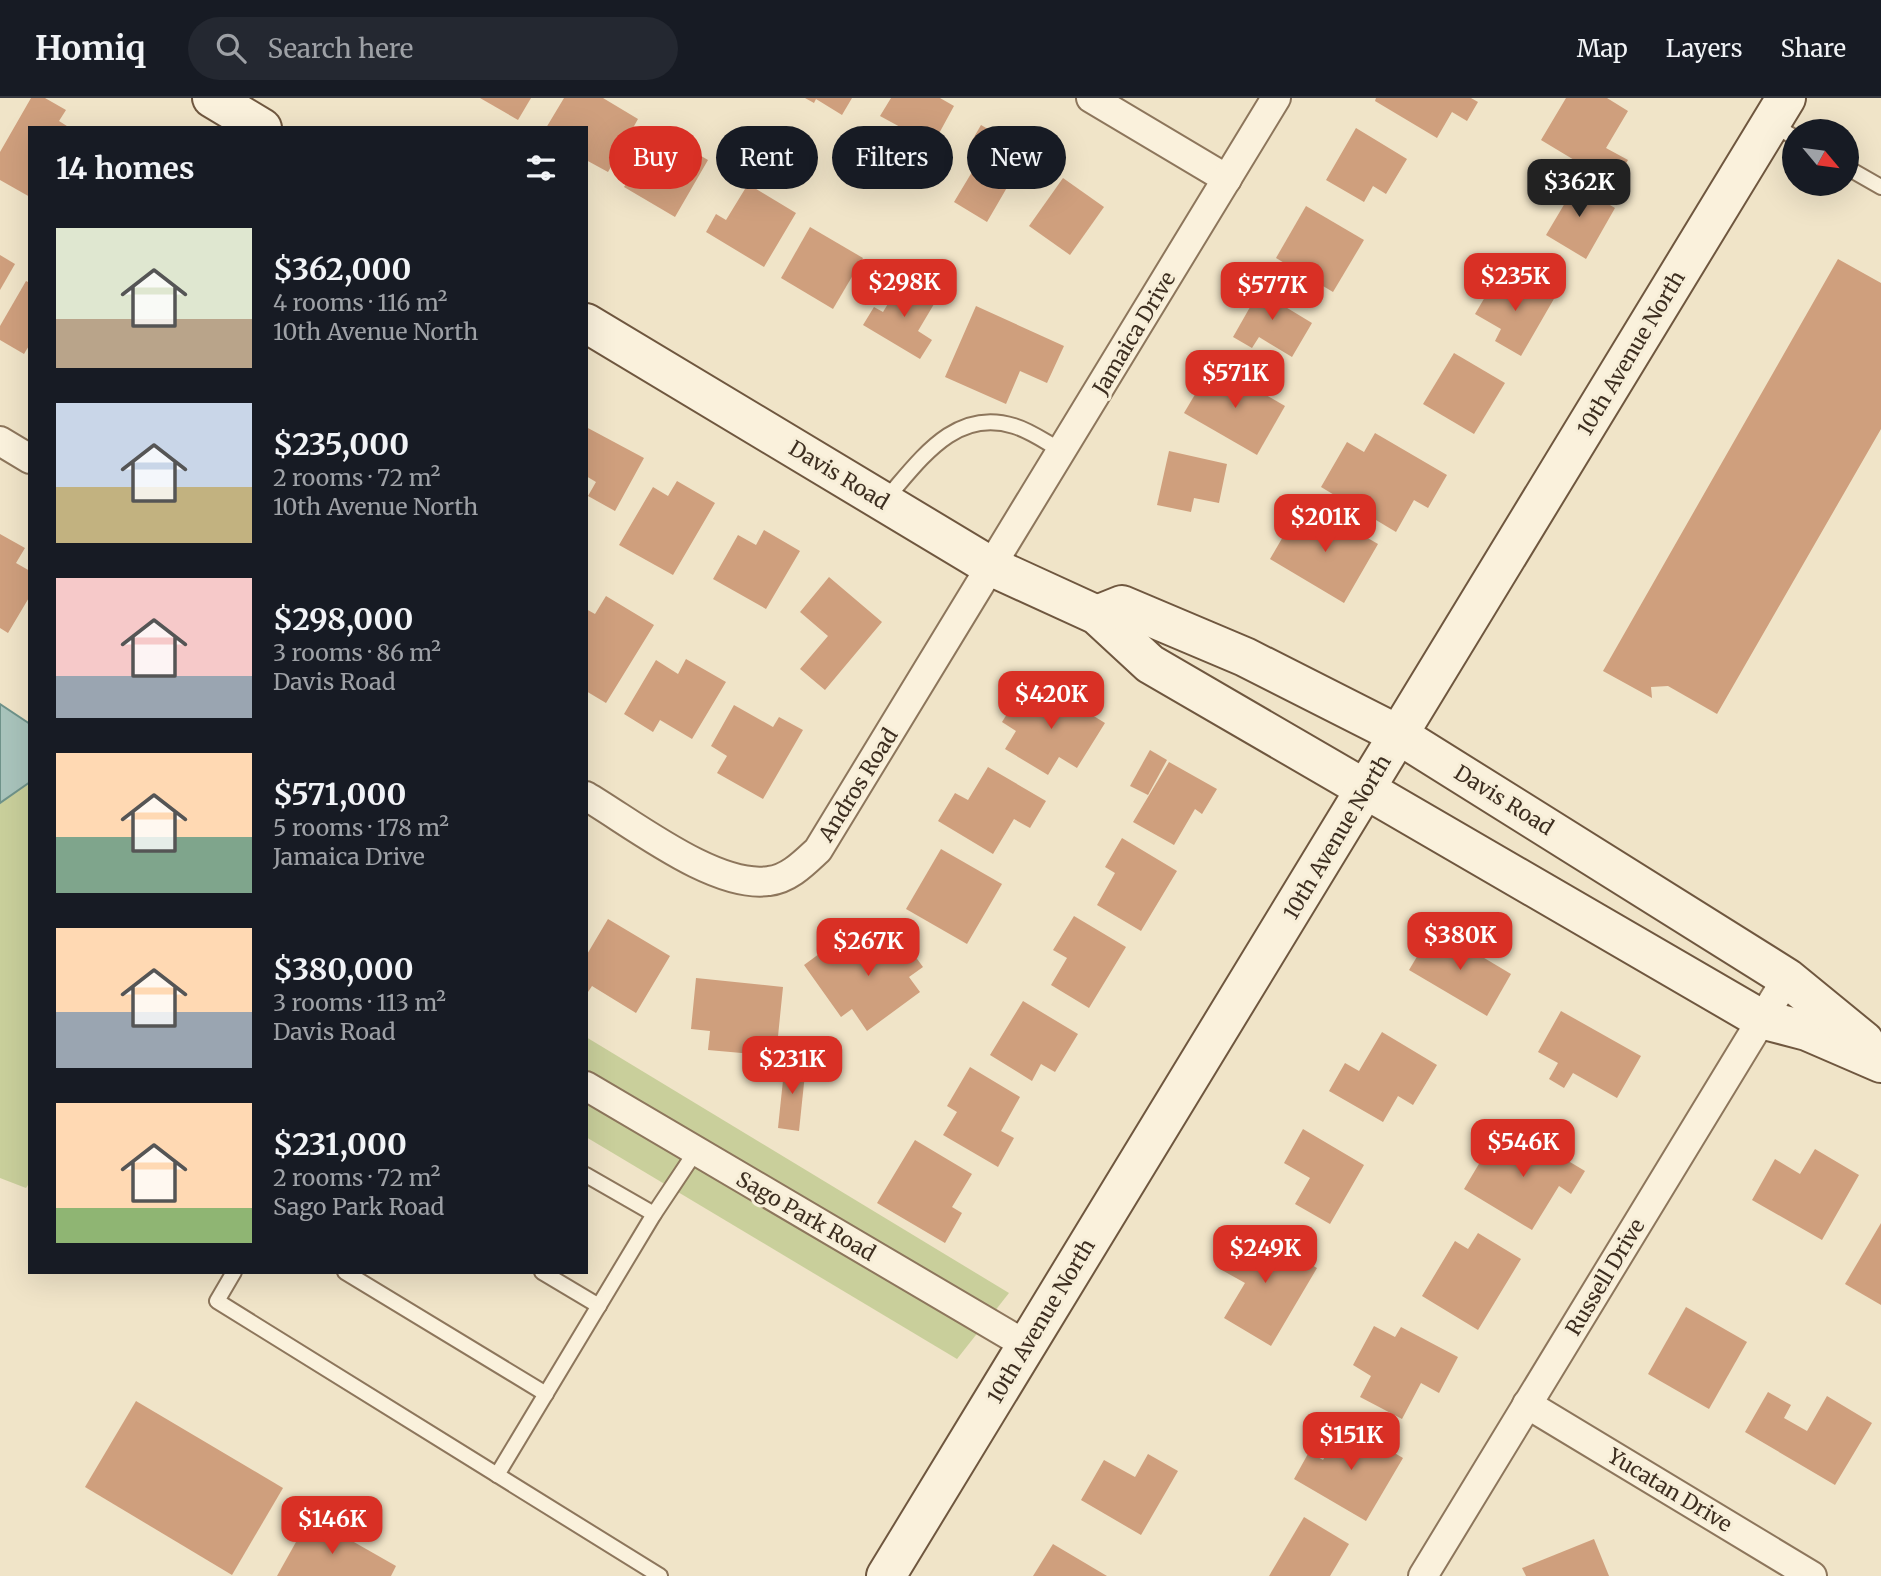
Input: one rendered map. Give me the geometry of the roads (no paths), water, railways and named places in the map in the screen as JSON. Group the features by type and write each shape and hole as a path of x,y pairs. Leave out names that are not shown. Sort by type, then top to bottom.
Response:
{"street":[{"path":"212,98 258,126"},
{"path":"1091,98 1227,179"},
{"name":"Jamaica Drive","path":"992,567 1276,98"},
{"name":"10th Avenue North","path":"886,1576 1399,735 1782,122"},
{"name":"Davis Road","path":"588,324 992,567 1097,615 1150,664 1761,1019 1807,1031 1881,1062"},
{"path":"0,440 28,457"},
{"name":"Andros Road","path":"588,797 698,863 736,879 770,881 795,871 818,849 992,567"},
{"name":"Davis Road","path":"1097,615 1122,605 1245,657 1399,735 1787,978 1881,1054"},
{"name":"Russell Drive","path":"1423,1576 1787,978"},
{"name":"Sago Park Road","path":"588,1087 1026,1345"},
{"name":"Yucatan Drive","path":"1527,1404 1812,1576"}],"lane":[{"path":"1859,174 1881,187"},
{"path":"884,502 939,439 976,423 999,422 1017,427 1062,451"},
{"path":"497,1475 654,1214 696,1151"},
{"path":"588,1176 654,1214"},
{"path":"233,1274 217,1301 660,1576"},
{"path":"348,1274 546,1394"},
{"path":"545,1274 599,1306"}],"water":[{"path":"0,704 28,723 28,783 0,803"}]}
